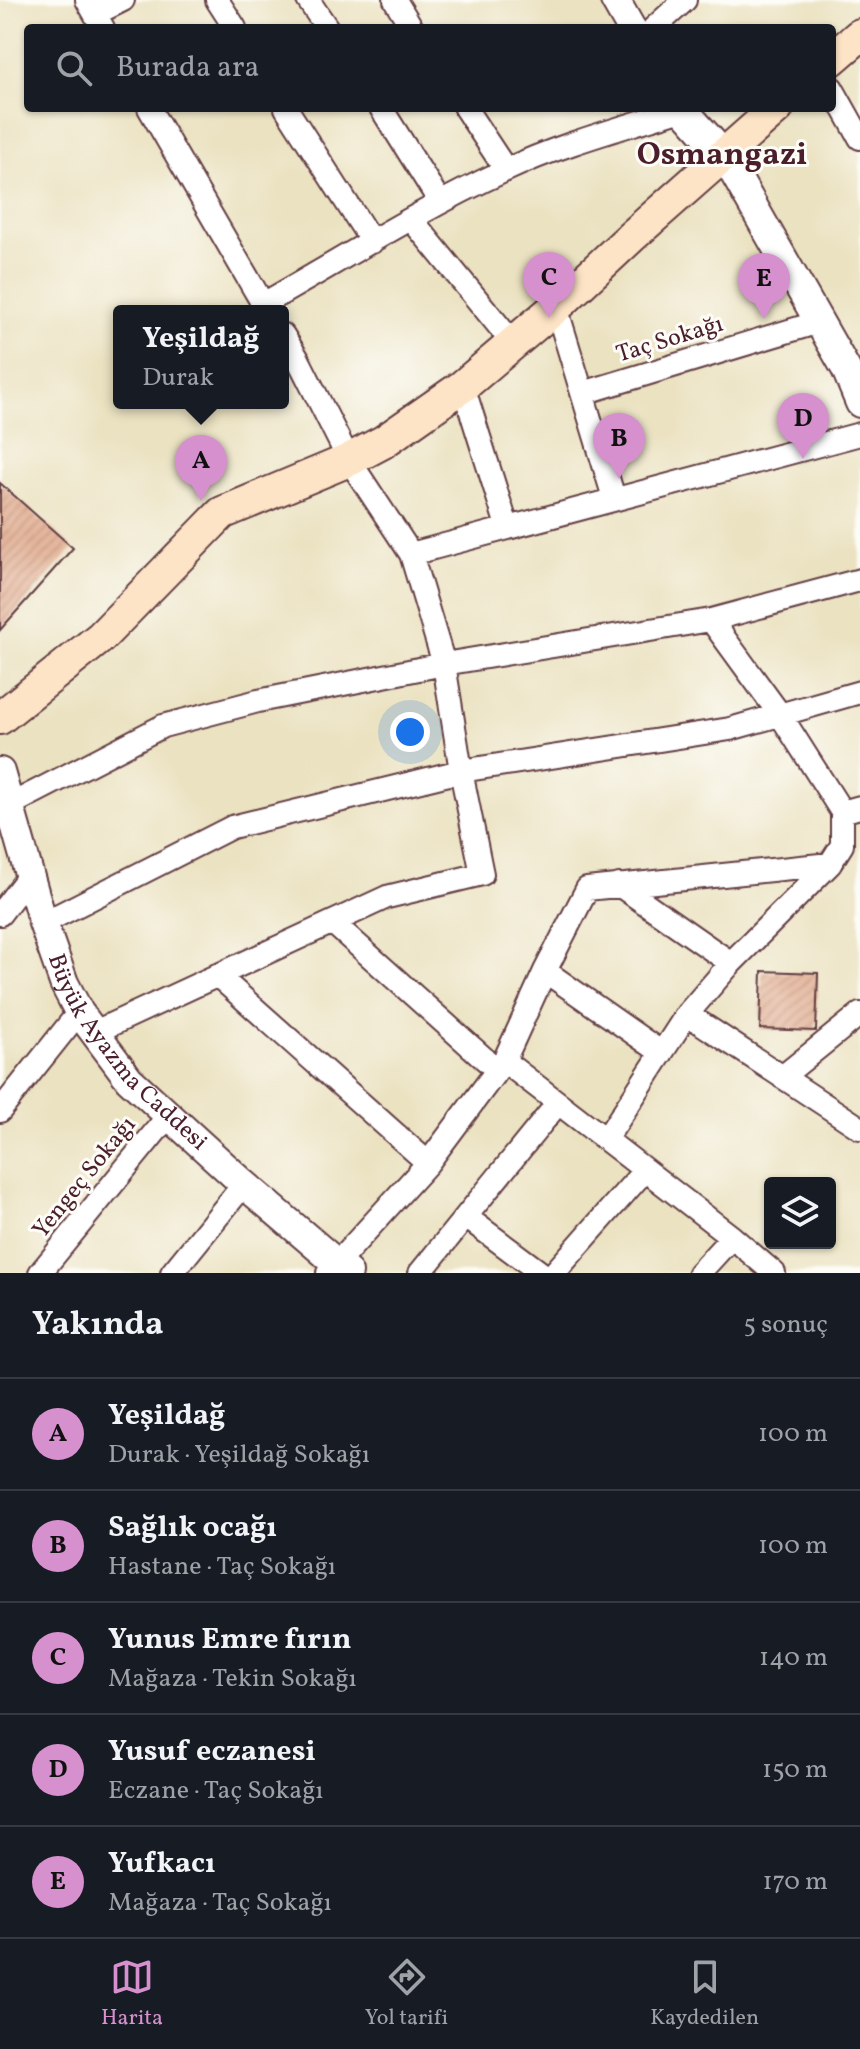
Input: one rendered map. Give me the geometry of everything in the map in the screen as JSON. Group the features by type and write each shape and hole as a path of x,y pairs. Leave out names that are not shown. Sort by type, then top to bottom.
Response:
{"main road":[{"path":"836,56 860,35"},
{"path":"0,718 101,637 222,513 349,460 383,442 463,386 556,307 772,112"}],"street":[{"path":"95,14 123,0"},
{"path":"217,0 232,24"},
{"path":"308,0 324,24"},
{"path":"395,0 410,24"},
{"path":"615,0 629,24"},
{"path":"658,24 685,0"},
{"path":"836,95 860,138"},
{"path":"151,112 263,305"},
{"path":"289,112 372,242"},
{"path":"384,112 440,202"},
{"path":"468,112 506,170"},
{"path":"270,305 440,202 506,170 566,145 669,112"},
{"path":"686,112 724,155 846,369 860,403"},
{"path":"412,220 512,342"},
{"path":"556,307 614,498"},
{"name":"Taç Sokağı","path":"583,393 819,322"},
{"path":"0,1111 87,1022 217,975 387,897 482,874 444,664 411,554 349,460 289,345"},
{"path":"463,386 507,526"},
{"path":"411,554 860,434"},
{"path":"10,805 163,726 258,701 444,664 711,620 860,580"},
{"path":"606,1139 687,1014 731,963 830,864 842,845 851,810 711,620"},
{"path":"43,923 232,827 461,771 730,729 860,692"},
{"name":"Büyük Ayazma Caddesi","path":"0,772 43,923 64,983 87,1022 129,1079 338,1269"},
{"path":"338,1269 428,1163 501,1065 587,889 830,864"},
{"path":"0,914 29,876"},
{"path":"619,885 731,963"},
{"path":"333,923 501,1065 606,1139 774,1273"},
{"path":"545,971 662,1053"},
{"path":"217,975 428,1163"},
{"path":"687,1014 860,1128"},
{"path":"782,1077 860,1014"},
{"path":"420,1273 558,1103"},
{"name":"Yengeç Sokağı","path":"40,1273 169,1115"},
{"path":"554,1273 645,1170"},
{"path":"172,1273 244,1184"},
{"path":"466,1217 541,1273"},
{"path":"699,1273 732,1237"}],"building":[{"path":"0,483 73,548 0,630"},
{"path":"762,971 818,973 816,1031 760,1029"}],"place":[{"name":"Yunus Emre fırın","path":"549,318"},
{"name":"Yufkacı","path":"764,319"},
{"name":"Yusuf eczanesi","path":"803,459"},
{"name":"Sağlık ocağı","path":"619,479"},
{"name":"Yeşildağ","path":"201,501"}],"district":[{"name":"Osmangazi","path":"722,156"}]}
